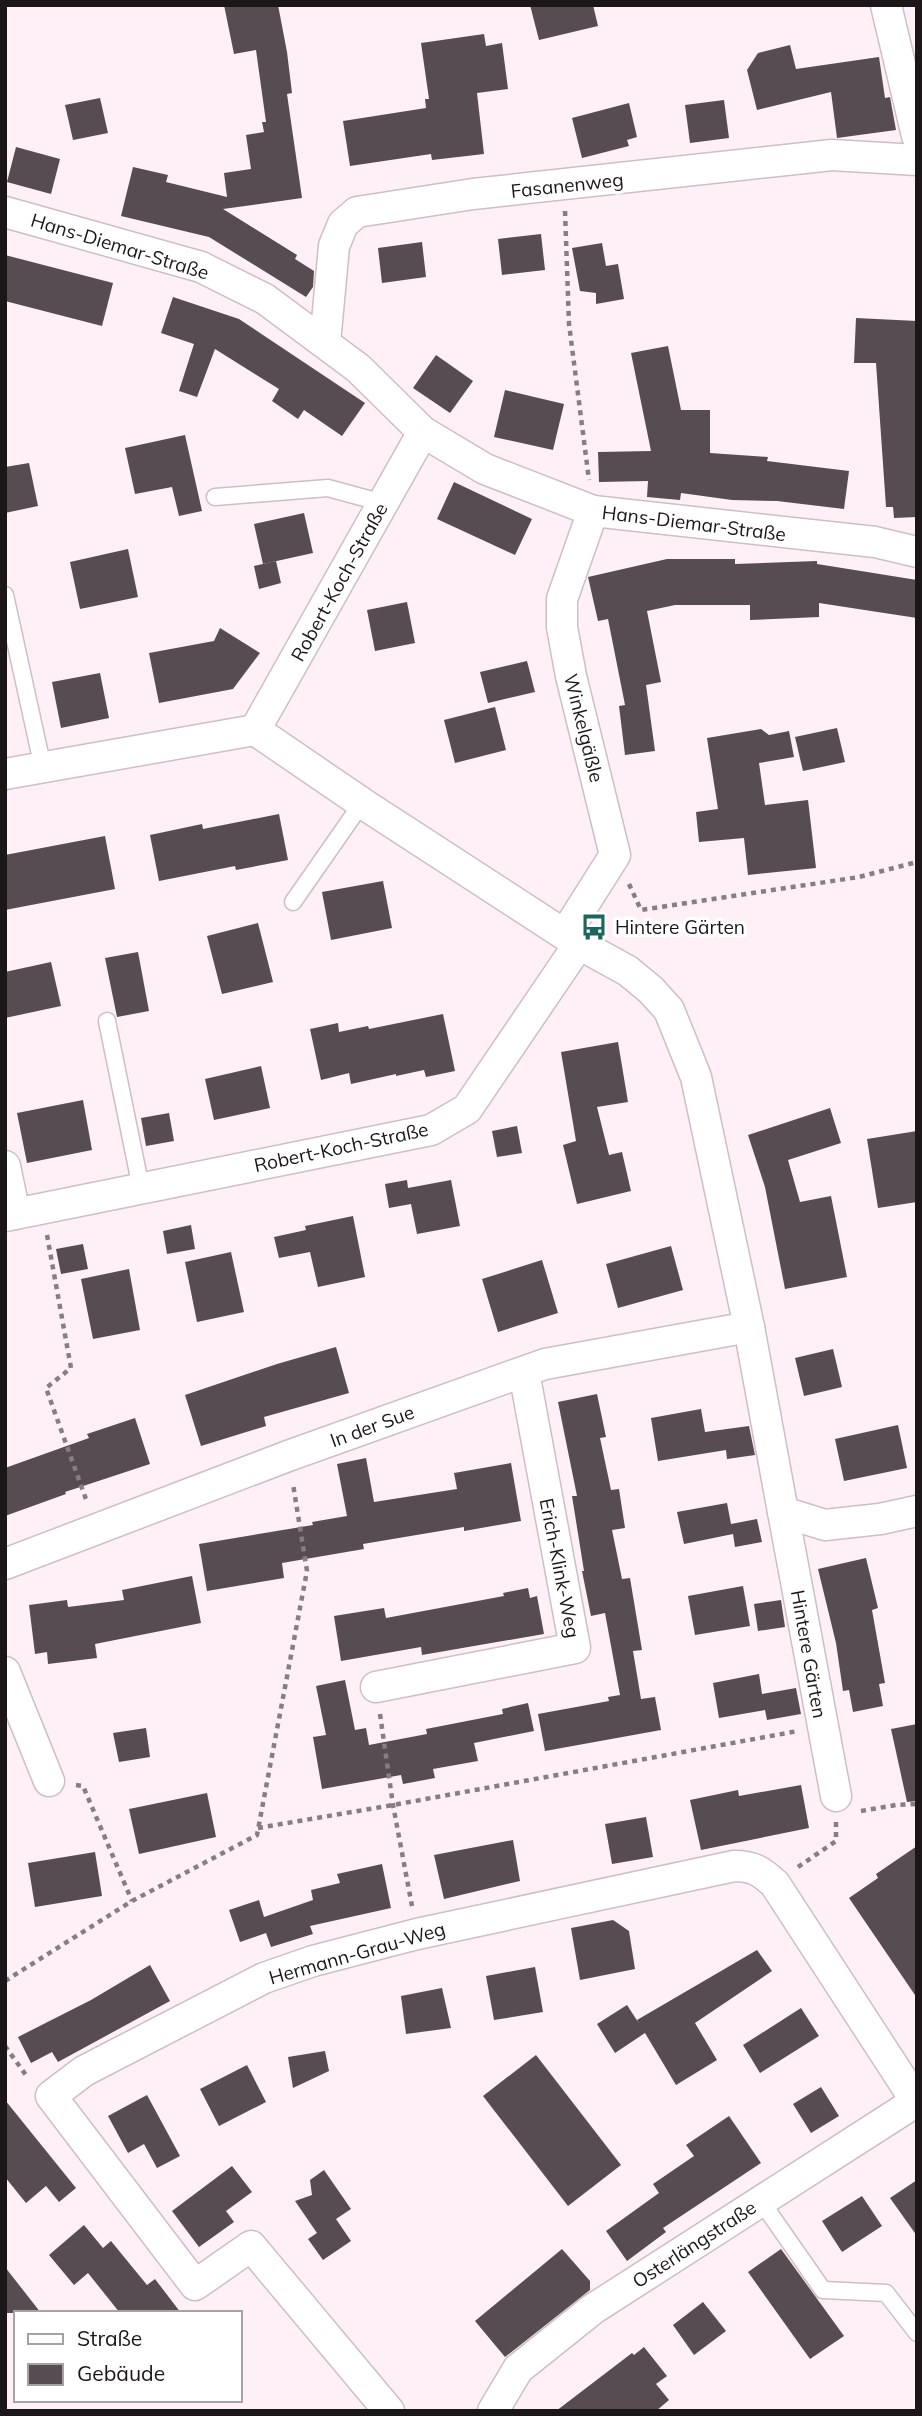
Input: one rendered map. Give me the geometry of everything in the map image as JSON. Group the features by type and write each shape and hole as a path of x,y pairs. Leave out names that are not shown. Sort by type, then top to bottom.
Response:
{"street":[{"path":"886,5 917,136"},
{"name":"Fasanenweg","path":"325,343 334,246 343,224 357,212 473,194 832,155 917,160"},
{"name":"Hans-Diemar-Straße","path":"5,212 201,267 265,299 358,368 423,432 485,469 593,511 875,542 917,552"},
{"name":"Robert-Koch-Straße","path":"255,730 423,432"},
{"name":"Winkelgäßle","path":"593,511 562,599 562,627 571,676 615,855"},
{"path":"5,774 255,730"},
{"name":"Hintere Gärten","path":"255,730 572,939 628,971 669,1010 696,1077 749,1327 822,1726 848,1804"},
{"path":"572,939 615,855"},
{"name":"Robert-Koch-Straße","path":"21,1213 431,1130 467,1109 572,939"},
{"path":"5,1166 21,1213"},
{"name":"In der Sue","path":"5,1564 288,1456 545,1364 749,1327"},
{"name":"Erich-Klink-Weg","path":"376,1687 575,1648 524,1372"},
{"path":"783,1512 825,1525 880,1520 917,1511"},
{"path":"5,1672 49,1781"},
{"name":"Hermann-Grau-Weg","path":"51,2096 84,2071 264,1978 313,1961 417,1934 734,1866 751,1866 775,1884 916,2101"},
{"path":"51,2096 195,2285 251,2246 389,2411"},
{"name":"Osterlängstraße","path":"494,2411 518,2368 582,2317 916,2101"}],"lane":[{"path":"215,497 328,488 383,503"},
{"path":"5,596 43,768"},
{"path":"293,902 362,803"},
{"path":"107,1021 141,1188"},
{"path":"761,2201 823,2290 886,2293 917,2333"}],"path":[{"path":"564,185 569,324 593,511"},
{"path":"615,855 641,911 859,877 917,862"},
{"path":"21,1213 71,1368 46,1388 96,1529"},
{"path":"5,1980 132,1901 257,1835 307,1571 288,1456"},
{"path":"376,1687 393,1805 417,1934"},
{"path":"258,1828 822,1726"},
{"path":"49,1781 82,1786 132,1901"},
{"path":"775,1884 836,1841 848,1804 917,1804"},
{"path":"5,2046 35,2087 51,2096"}],"building":[{"path":"224,5 278,5 287,52 292,93 287,94 302,198 223,209 297,255 295,259 314,271 313,287 306,297 209,237 121,216 133,167 168,175 166,182 227,197 224,173 251,169 246,135 264,132 262,122 266,122 256,50 234,54"},
{"path":"530,5 593,5 598,26 539,40"},
{"path":"484,34 486,46 502,43 508,89 477,93 484,154 432,160 431,154 350,166 343,121 426,108 425,99 429,99 421,43"},
{"path":"790,45 796,69 879,57 885,98 890,97 896,130 837,138 831,92 757,110 747,70 758,53"},
{"path":"100,98 108,133 73,140 65,105"},
{"path":"724,100 729,138 690,143 685,105"},
{"path":"629,103 637,137 627,140 629,146 582,158 572,118"},
{"path":"16,147 60,159 51,194 7,182"},
{"path":"541,234 545,270 502,275 498,239"},
{"path":"422,242 426,277 382,283 378,248"},
{"path":"602,243 606,266 618,264 624,299 596,304 596,293 580,291 572,248"},
{"path":"5,255 113,283 102,326 5,301"},
{"path":"173,297 239,319 365,403 342,436 304,410 298,419 272,401 279,389 215,349 197,397 179,391 194,344 161,333"},
{"path":"856,318 917,321 917,517 894,518 893,507 886,507 876,363 854,363"},
{"path":"668,346 681,410 710,410 710,453 768,457 767,461 849,471 844,509 681,493 680,500 647,497 648,481 599,482 598,452 651,451 631,353"},
{"path":"436,355 473,381 450,413 413,388"},
{"path":"505,390 564,404 553,450 494,437"},
{"path":"185,435 202,511 179,516 172,487 135,494 125,448"},
{"path":"29,463 38,506 5,513 5,467"},
{"path":"454,482 532,519 515,555 437,519"},
{"path":"304,513 313,553 263,564 254,524"},
{"path":"128,549 138,597 80,609 70,562"},
{"path":"667,559 735,559 735,564 817,561 817,564 917,580 917,618 819,603 819,617 750,620 750,605 675,605 647,611 661,682 646,685 655,751 625,755 619,706 625,705 608,619 598,621 588,577"},
{"path":"276,561 281,583 259,589 254,566"},
{"path":"407,602 415,643 375,651 367,610"},
{"path":"220,628 260,653 233,689 159,703 149,653 214,641"},
{"path":"527,661 535,692 488,703 480,672"},
{"path":"100,673 109,718 61,728 52,682"},
{"path":"495,707 506,750 455,763 444,720"},
{"path":"837,728 845,762 803,771 795,737"},
{"path":"761,729 769,735 789,731 794,757 759,763 765,805 808,800 816,868 748,875 744,838 699,842 696,812 718,809 707,738"},
{"path":"279,814 288,860 236,870 235,866 159,881 150,835 202,824 203,829"},
{"path":"105,836 115,889 5,910 5,855"},
{"path":"383,881 392,928 331,940 322,892"},
{"path":"258,923 273,982 222,994 207,936"},
{"path":"138,952 149,1011 117,1017 105,958"},
{"path":"51,962 61,1006 5,1018 5,972"},
{"path":"443,1014 455,1071 426,1077 424,1070 351,1084 349,1073 321,1080 310,1029 338,1023 339,1032 368,1026 369,1029"},
{"path":"618,1042 628,1102 597,1107 609,1155 622,1152 631,1191 577,1204 563,1145 576,1141 561,1052"},
{"path":"261,1066 270,1108 214,1120 205,1079"},
{"path":"83,1100 92,1150 27,1163 17,1113"},
{"path":"830,1108 841,1143 788,1160 800,1202 831,1196 847,1277 785,1289 765,1187 748,1135"},
{"path":"169,1113 174,1141 146,1146 141,1118"},
{"path":"517,1126 522,1153 497,1157 492,1131"},
{"path":"917,1131 917,1202 878,1208 867,1139"},
{"path":"407,1180 408,1188 451,1180 460,1226 417,1234 411,1204 389,1208 385,1184"},
{"path":"353,1216 365,1277 318,1287 310,1252 279,1258 274,1237 306,1230 305,1226"},
{"path":"191,1225 195,1249 167,1254 163,1231"},
{"path":"83,1244 88,1269 61,1274 56,1249"},
{"path":"671,1246 683,1290 618,1308 606,1264"},
{"path":"231,1252 244,1312 197,1322 185,1262"},
{"path":"542,1260 558,1313 498,1332 482,1279"},
{"path":"129,1269 140,1330 93,1339 81,1279"},
{"path":"336,1347 349,1393 264,1417 266,1426 201,1446 185,1395"},
{"path":"833,1349 842,1387 804,1396 795,1358"},
{"path":"597,1394 606,1437 600,1438 611,1490 619,1489 625,1528 612,1530 622,1579 630,1578 642,1650 633,1651 641,1699 655,1697 661,1730 545,1751 538,1714 609,1701 608,1697 620,1695 605,1613 591,1616 572,1496 577,1496 558,1402"},
{"path":"701,1409 705,1432 749,1426 755,1455 727,1459 726,1450 658,1461 651,1418"},
{"path":"135,1418 150,1464 65,1492 66,1494 5,1516 5,1468 89,1438 87,1434"},
{"path":"898,1425 907,1468 844,1481 835,1439"},
{"path":"366,1458 374,1502 457,1489 454,1473 511,1463 521,1521 464,1531 464,1527 363,1544 364,1549 282,1563 284,1578 207,1591 199,1544 313,1525 312,1522 347,1516 337,1464"},
{"path":"727,1503 731,1524 757,1519 762,1542 735,1547 733,1534 684,1544 677,1512"},
{"path":"866,1558 878,1608 872,1610 885,1683 879,1684 883,1706 853,1712 849,1690 843,1691 836,1643 818,1569"},
{"path":"192,1576 201,1623 95,1644 97,1658 48,1664 47,1652 35,1654 29,1605 67,1600 68,1607 124,1600 122,1590"},
{"path":"743,1586 750,1626 695,1635 688,1596"},
{"path":"528,1588 530,1598 537,1596 544,1634 422,1655 421,1647 341,1661 334,1616 384,1608 386,1618 504,1596 503,1593"},
{"path":"781,1600 785,1627 758,1631 754,1604"},
{"path":"759,1674 762,1694 796,1688 801,1714 767,1720 765,1710 719,1718 713,1683"},
{"path":"345,1680 355,1730 366,1728 369,1745 427,1734 426,1729 503,1714 502,1709 528,1703 534,1731 474,1743 478,1761 433,1769 435,1778 403,1784 401,1775 322,1789 313,1737 326,1735 316,1686"},
{"path":"917,1724 917,1801 907,1802 891,1729"},
{"path":"146,1728 150,1757 119,1762 113,1733"},
{"path":"801,1785 809,1828 701,1850 690,1800 738,1790 739,1796"},
{"path":"207,1793 216,1837 139,1854 129,1809"},
{"path":"646,1817 653,1857 612,1864 605,1824"},
{"path":"513,1840 520,1881 444,1899 434,1855"},
{"path":"917,1846 917,1998 849,1898 878,1878 876,1874"},
{"path":"95,1852 102,1896 35,1907 28,1863"},
{"path":"382,1864 391,1908 310,1926 313,1934 271,1947 266,1933 240,1942 229,1910 259,1900 264,1917 313,1900 311,1890 340,1883 337,1874"},
{"path":"613,1920 629,1931 635,1969 580,1980 571,1928"},
{"path":"757,1950 772,1971 695,2023 717,2060 676,2085 645,2033 615,2053 597,2024 627,2005 640,2025 637,2020"},
{"path":"150,1965 170,2001 58,2062 52,2052 31,2063 18,2037 91,2000"},
{"path":"535,1967 543,2012 494,2020 486,1976"},
{"path":"442,1988 451,2028 406,2034 401,1996"},
{"path":"801,2008 819,2036 760,2073 743,2045"},
{"path":"325,2051 329,2071 293,2088 288,2057"},
{"path":"536,2055 621,2165 568,2206 483,2096"},
{"path":"247,2065 266,2102 219,2126 200,2089"},
{"path":"821,2087 839,2116 811,2133 793,2104"},
{"path":"147,2095 180,2156 157,2168 144,2144 128,2153 108,2116"},
{"path":"5,2100 76,2188 59,2202 46,2186 26,2203 5,2177"},
{"path":"729,2116 761,2163 663,2228 666,2232 627,2261 606,2231 659,2193 653,2184 694,2156 686,2145"},
{"path":"232,2166 252,2192 226,2211 234,2222 199,2247 172,2211"},
{"path":"324,2170 351,2209 336,2219 351,2241 323,2260 308,2239 317,2233 295,2201 312,2195 310,2180"},
{"path":"917,2180 917,2236 890,2198"},
{"path":"862,2196 882,2226 842,2252 822,2221"},
{"path":"84,2225 103,2248 111,2241 147,2285 155,2279 179,2311 118,2311 88,2273 74,2285 49,2255"},
{"path":"562,2249 590,2281 590,2290 505,2357 475,2321"},
{"path":"781,2249 844,2336 810,2359 748,2272"},
{"path":"5,2267 39,2311 5,2313"},
{"path":"703,2302 726,2331 694,2355 673,2325"},
{"path":"644,2347 667,2376 656,2384 669,2400 656,2411 556,2411 632,2353 634,2355"}],"place":[{"name":"Hintere Gärten","path":"594,927"}]}
